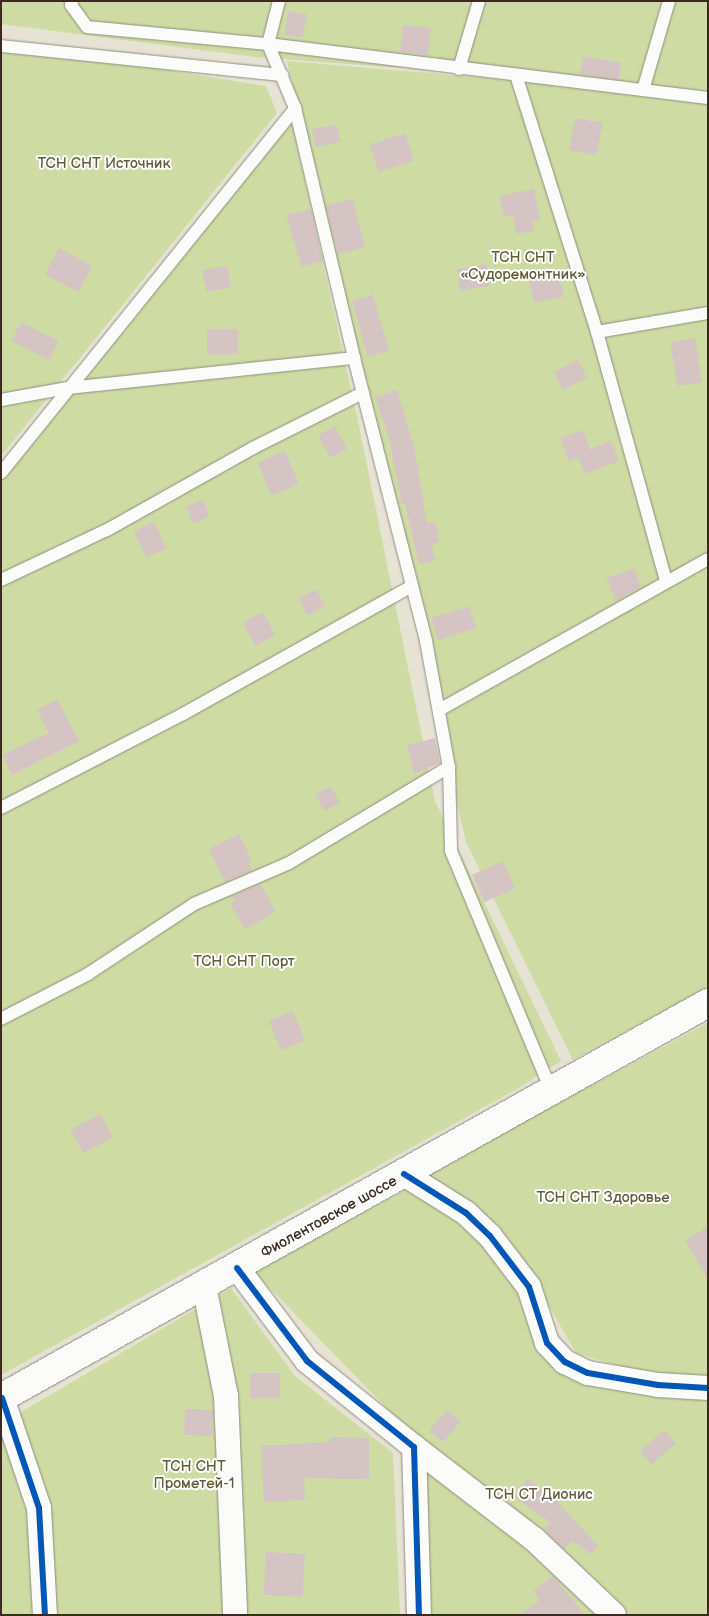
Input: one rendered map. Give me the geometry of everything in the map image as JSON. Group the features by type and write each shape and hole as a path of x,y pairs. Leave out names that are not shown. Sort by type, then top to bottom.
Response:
{"main road":[{"name":"Фиолентовское шоссе","path":"1,1398 237,1268 708,1003"}],"street":[{"path":"404,1174 466,1213 490,1236 529,1287 547,1343 565,1362 588,1373 658,1384 708,1388"},
{"path":"237,1268 307,1361 414,1447 534,1538 614,1615"},
{"path":"204,1286 226,1396 235,1615"},
{"path":"1,1398 39,1508 45,1615"},
{"path":"414,1447 419,1615"}],"lane":[{"path":"72,1 71,5 87,27 268,44 459,69 708,98"},
{"path":"279,1 268,44 283,74 295,108 362,393 412,586 439,710 449,767 451,851 552,1092"},
{"path":"459,69 479,1"},
{"path":"643,90 668,1"},
{"path":"1,46 283,74"},
{"path":"516,75 597,332 666,581"},
{"path":"1,473 295,108"},
{"path":"597,332 708,312"},
{"path":"1,400 68,388 354,358"},
{"path":"1,580 106,530 253,448 362,393"},
{"path":"439,710 708,559"},
{"path":"1,808 183,714 412,586"},
{"path":"1,1019 88,974 194,904 289,863 449,767"}],"green space":[{"path":"1,1 708,1 708,91 255,57 1,24"},
{"name":"ТСН СНТ Источник","path":"1,43 266,86 277,113 1,456"},
{"name":"ТСН СНТ «Судоремонтник»","path":"287,61 708,97 708,987 573,1060 466,842"},
{"name":"ТСН СНТ Порт","path":"292,122 357,416 435,801 561,1061 515,1090 1,1375 1,475"},
{"name":"ТСН СНТ Здоровье","path":"708,1023 708,1378 633,1370 576,1353 538,1287 417,1179"},
{"name":"ТСН СТ Дионис","path":"411,1187 482,1230 571,1380 708,1396 708,1615 427,1615 414,1436 254,1272"},
{"name":"ТСН СНТ Прометей-1","path":"231,1288 295,1376 393,1453 400,1615 1,1615 1,1424"}],"building":[{"path":"288,11 307,14 303,38 284,35"},
{"path":"403,25 431,28 428,55 400,52"},
{"path":"583,56 621,63 618,80 580,74"},
{"path":"575,118 603,123 597,155 569,150"},
{"path":"336,124 340,142 316,147 312,130"},
{"path":"405,133 414,161 379,172 370,144"},
{"path":"534,189 540,220 532,221 534,231 516,234 513,215 504,217 499,196"},
{"path":"353,199 365,248 338,254 326,206"},
{"path":"311,209 323,261 302,267 286,215"},
{"path":"59,248 93,266 78,292 45,274"},
{"path":"486,264 490,286 460,291 456,269"},
{"path":"227,266 231,288 206,292 202,270"},
{"path":"559,271 564,297 534,302 529,277"},
{"path":"373,295 389,351 368,357 352,301"},
{"path":"21,322 58,341 49,360 11,341"},
{"path":"207,329 238,329 238,354 207,354"},
{"path":"695,338 702,382 677,386 670,342"},
{"path":"578,360 587,378 563,390 554,372"},
{"path":"397,390 415,451 427,523 435,522 439,542 432,544 435,561 419,564 405,503 402,504 389,438 375,397"},
{"path":"335,426 347,449 330,458 318,435"},
{"path":"583,430 590,449 611,441 619,461 585,474 578,457 569,461 560,438"},
{"path":"285,451 299,484 271,496 257,463"},
{"path":"203,500 210,517 193,523 186,507"},
{"path":"154,522 166,548 146,558 134,531"},
{"path":"634,568 641,587 616,601 607,578"},
{"path":"316,589 325,606 307,615 298,598"},
{"path":"469,606 476,628 438,640 431,618"},
{"path":"263,612 275,635 255,646 243,623"},
{"path":"57,699 79,741 12,775 2,755 49,733 37,710"},
{"path":"435,738 440,763 414,774 407,745"},
{"path":"331,786 340,803 324,811 315,794"},
{"path":"239,834 252,861 248,862 252,870 225,882 209,849"},
{"path":"503,861 515,888 484,902 472,875"},
{"path":"260,884 276,912 245,929 230,904 235,902 232,896"},
{"path":"293,1011 305,1041 281,1050 269,1021"},
{"path":"100,1114 113,1138 84,1153 71,1129"},
{"path":"708,1227 708,1280 685,1240"},
{"path":"250,1373 280,1373 280,1398 250,1398"},
{"path":"185,1409 213,1410 212,1436 184,1435"},
{"path":"447,1410 461,1422 443,1442 429,1430"},
{"path":"664,1430 676,1444 652,1465 640,1451"},
{"path":"330,1437 369,1438 369,1479 304,1478 305,1500 264,1502 261,1446 330,1442"},
{"path":"528,1479 554,1498 598,1546 591,1554 573,1541 564,1549 544,1529 550,1523 514,1496"},
{"path":"266,1552 305,1554 303,1597 264,1595"},
{"path":"553,1576 585,1615 519,1615 540,1600 533,1591"}],"cycle path":[{"path":"404,1174 466,1213 490,1236 529,1287 547,1343 565,1362 588,1373 658,1385 708,1388"},
{"path":"237,1268 307,1361 414,1447 419,1615"},
{"path":"2,1398 39,1508 45,1615"}]}
